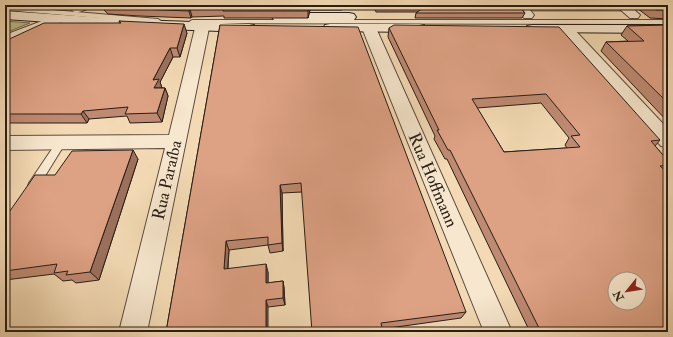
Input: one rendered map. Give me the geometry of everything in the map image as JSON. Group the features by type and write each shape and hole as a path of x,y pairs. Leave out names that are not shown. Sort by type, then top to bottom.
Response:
{"main road":[{"path":"30,5 81,7 144,17 364,19 566,29 668,29"},
{"path":"5,15 55,20 202,28 524,10 668,16"}],"street":[{"path":"622,5 634,15"},
{"name":"Rua Hoffmann","path":"364,19 498,332"},
{"path":"5,40 55,20"},
{"name":"Rua Paraíba","path":"133,332 202,28"},
{"path":"566,29 668,141"},
{"path":"5,143 176,141"}],"lane":[{"path":"5,8 140,20 202,22 668,22"},
{"path":"364,19 440,21"},
{"path":"364,19 440,21"},
{"path":"26,196 61,142"}],"green space":[{"path":"528,5 615,5 622,11 532,11"},
{"path":"5,21 30,23 5,33"}],"building":[{"path":"103,5 309,5 308,11 223,11 223,9 190,9 189,11 104,7"},
{"path":"376,5 518,5 525,13 416,13 426,6 377,7"},
{"path":"650,5 668,5 668,10 656,10"},
{"path":"119,21 184,24 177,48 170,48 153,80 159,79 154,88 165,88 157,113 125,114 128,107 83,111 81,114 5,114 5,41 44,23 121,23"},
{"path":"220,25 358,27 466,312 381,323 383,332 312,332 301,183 280,185 282,243 268,245 268,237 226,241 224,269 266,264 266,283 283,281 283,298 266,300 266,332 166,332"},
{"path":"394,25 559,27 660,140 651,141 668,161 668,165 660,166 668,173 668,332 541,332 450,150 448,150 437,130 439,130 389,28","holes":["546,94 580,135 571,136 580,147 504,152 472,99"]},
{"path":"668,25 668,70 663,70 665,72 665,85 668,85 668,103 606,42 644,41 627,26"},
{"path":"133,150 90,272 66,275 68,271 54,273 57,264 5,271 5,218 35,175 55,175 72,151"}]}
